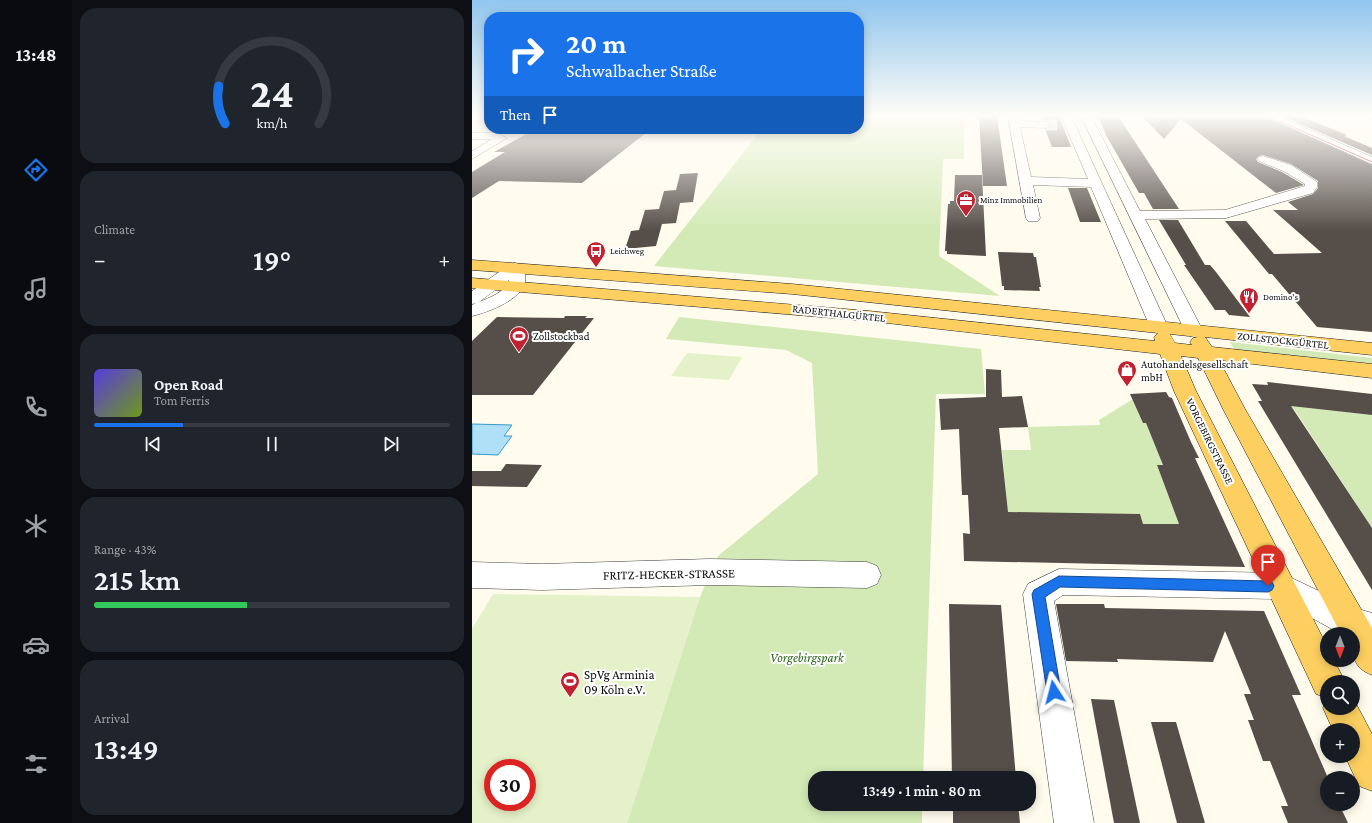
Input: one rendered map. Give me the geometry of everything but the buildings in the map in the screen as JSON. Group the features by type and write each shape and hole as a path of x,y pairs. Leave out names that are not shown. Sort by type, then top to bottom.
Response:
{"main road":[{"name":"RADERTHALGÜRTEL","path":"472,265 799,290 1194,330"},
{"name":"RADERTHALGÜRTEL","path":"472,283 775,307 1206,353"},
{"path":"775,307 782,298 799,290"},
{"name":"VORGEBIRGSTRASSE","path":"1159,327 1188,396 1325,675"},
{"name":"ZOLLSTOCKGÜRTEL","path":"1194,330 1372,349"},
{"path":"1194,330 1234,410 1361,625 1372,659"},
{"name":"ZOLLSTOCKGÜRTEL","path":"1206,353 1372,371"},
{"path":"1360,748 1372,773"}],"street":[{"path":"1021,154 1033,218"},
{"name":"VORGEBIRGSTRASSE","path":"1082,154 1159,327"},
{"path":"1106,154 1194,330"},
{"path":"1357,154 1372,161"},
{"path":"1136,215 1226,214 1308,190 1311,187 1311,182 1301,175 1263,159"},
{"path":"1027,181 1095,183"},
{"path":"472,299 515,268 518,277 516,286 499,299 472,311"},
{"name":"FRITZ-HECKER-STRASSE","path":"472,575 542,577 710,572 867,575"},
{"path":"1074,823 1038,594 1059,582 1281,586 1361,625"}],"green space":[{"path":"742,154 964,154 964,159 943,159 939,256 1000,296 654,266"},
{"name":"Vorgebirgspark","path":"679,317 981,349 985,394 936,394 923,771 808,771 808,811 922,811 922,823 627,823 700,597 718,556 818,474 812,363 786,350 666,339"},
{"path":"1230,342 1372,358 1372,364 1234,349"},
{"path":"687,353 742,357 729,380 671,376"},
{"path":"1133,399 1143,423 1146,423 1163,465 1157,465 1179,524 1143,524 1008,514 1002,450 1031,450 1028,427 1100,425 1099,420"},
{"path":"1286,403 1309,408 1372,415 1372,528 1300,418 1293,408 1289,408"},
{"name":"SpVg Arminia 09 Köln e.V.","path":"493,594 700,597 627,823 472,823 472,629"}],"water":[{"path":"472,424 512,425 504,436 512,436 498,455 472,454"}],"tram line":[{"path":"1355,154 1372,162"}],"place":[{"name":"Minz Immobilien","path":"966,217"},
{"name":"Leichweg","path":"596,268"},
{"name":"Domino's","path":"1249,314"},
{"name":"Zollstockbad","path":"519,353"},
{"name":"Autohandelsgesellschaft mbH","path":"1127,387"},
{"name":"SpVg Arminia 09 Köln e.V.","path":"570,698"}],"route":[{"path":"1054,692 1038,594 1059,582 1268,586"}]}
